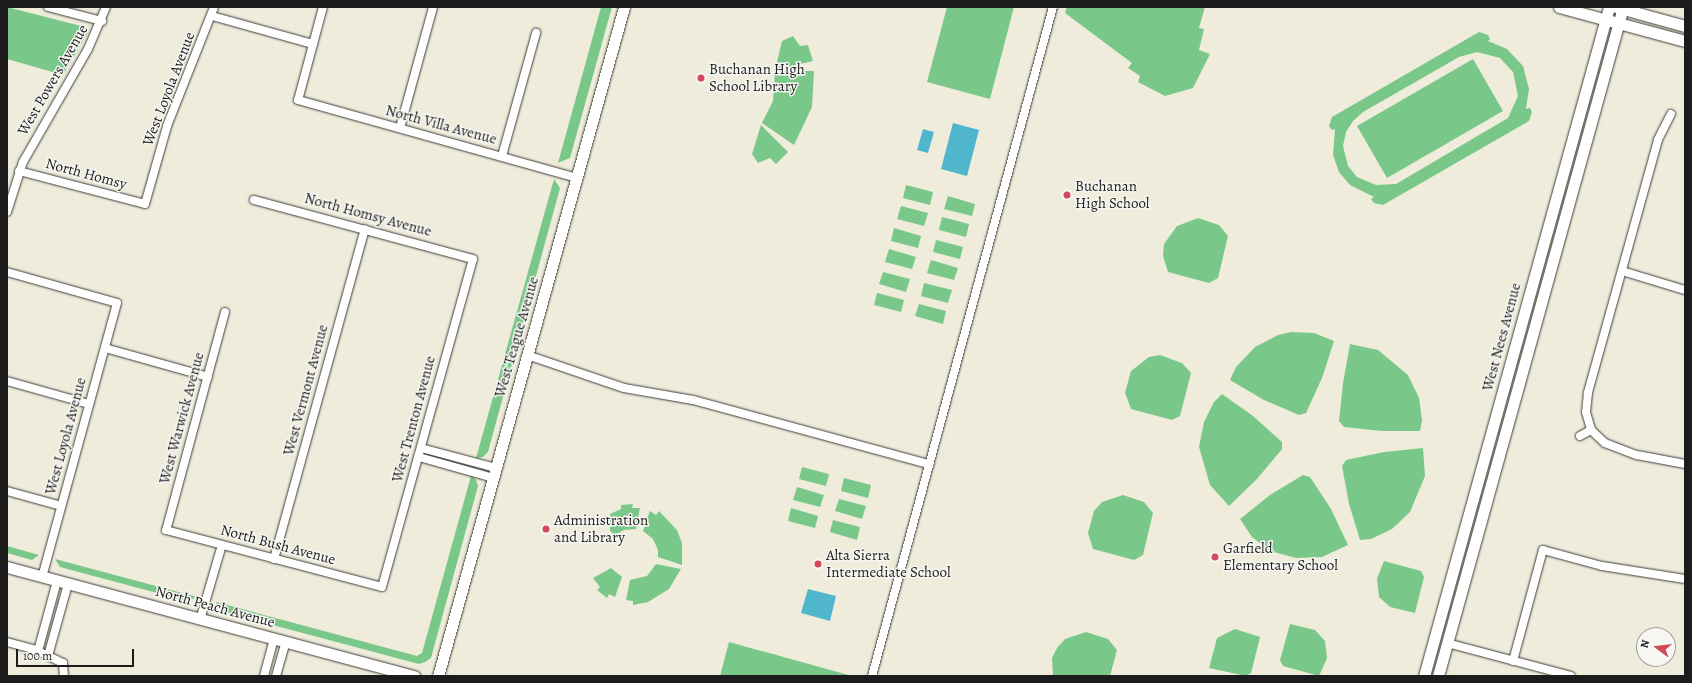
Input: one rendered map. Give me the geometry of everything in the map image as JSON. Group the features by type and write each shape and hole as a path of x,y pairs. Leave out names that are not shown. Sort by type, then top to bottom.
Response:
{"main road":[{"name":"West Teague Avenue","path":"438,676 624,7"},
{"path":"1559,7 1685,41"},
{"name":"West Nees Avenue","path":"1424,676 1609,7"},
{"path":"1620,8 1685,26"},
{"name":"West Nees Avenue","path":"1438,676 1618,23 1620,8"},
{"path":"1514,404 1515,374 1543,270 1543,264 1538,260"},
{"name":"North Peach Avenue","path":"7,567 200,620 286,641 415,676"}],"street":[{"path":"48,7 102,21"},
{"name":"West Powers Avenue","path":"7,212 19,171 102,21 106,7"},
{"name":"West Loyola Avenue","path":"145,204 167,126 212,16 214,7"},
{"path":"212,16 313,44 323,7"},
{"path":"400,128 433,7"},
{"path":"872,676 1053,7"},
{"path":"502,156 536,33"},
{"name":"North Villa Avenue","path":"313,44 298,100 577,178"},
{"path":"1671,114 1658,140 1586,402 1591,430 1605,443 1619,449 1685,464"},
{"name":"North Homsy","path":"19,171 145,204"},
{"name":"North Homsy Avenue","path":"254,200 473,259"},
{"name":"West Vermont Avenue","path":"274,559 365,229"},
{"name":"West Trenton Avenue","path":"382,587 473,259"},
{"path":"1622,271 1685,290"},
{"name":"West Loyola Avenue","path":"7,272 117,302 42,577"},
{"name":"West Warwick Avenue","path":"166,530 225,312"},
{"path":"105,348 208,377"},
{"path":"527,355 624,388 694,400 929,464"},
{"path":"7,381 89,404"},
{"path":"1580,436 1591,430"},
{"path":"421,448 494,473"},
{"path":"419,457 494,473"},
{"path":"7,491 62,506"},
{"name":"North Bush Avenue","path":"166,530 382,587"},
{"path":"200,620 222,545"},
{"path":"1512,661 1543,550 1602,566 1685,579"},
{"path":"38,651 63,583"},
{"path":"48,656 63,583"},
{"path":"264,676 274,638"},
{"path":"276,676 286,641"},
{"path":"7,642 38,651 63,664 64,676"},
{"path":"1447,643 1571,676"}],"green space":[{"path":"7,7 85,27 88,32 63,75 7,59"},
{"path":"601,7 612,7 570,158 558,163"},
{"path":"947,7 1014,7 990,99 927,82"},
{"path":"1067,7 1205,7 1199,28 1204,29 1199,50 1210,54 1193,88 1165,96 1138,82 1140,76 1128,68 1132,63 1065,13"},
{"path":"1479,32 1488,35 1490,39 1488,41 1507,49 1523,66 1529,89 1526,109 1530,108 1532,112 1529,121 1383,205 1374,203 1371,199 1374,197 1350,185 1339,172 1333,155 1335,129 1332,130 1329,126 1332,117","holes":["1477,52 1500,58 1513,72 1518,96 1508,118 1396,184 1376,185 1357,177 1348,166 1343,146 1346,132 1353,121 1363,112 1459,57"]},
{"path":"793,36 800,46 808,45 813,61 775,70 782,41"},
{"path":"1473,59 1503,111 1387,178 1357,126"},
{"path":"814,71 812,107 794,145 762,123 773,101 775,72"},
{"path":"761,125 788,152 776,164 770,158 758,163 752,154"},
{"path":"554,179 560,188 488,452 483,457 476,458"},
{"path":"906,185 933,192 930,205 903,198"},
{"path":"948,196 975,204 972,216 944,209"},
{"path":"901,206 928,213 924,226 897,219"},
{"path":"942,217 969,224 966,237 939,230"},
{"path":"1198,218 1219,225 1228,236 1218,278 1209,283 1168,272 1163,256 1164,244 1177,226"},
{"path":"894,228 921,236 918,248 891,241"},
{"path":"936,240 963,247 960,259 933,252"},
{"path":"889,249 916,257 912,269 885,262"},
{"path":"931,260 958,268 954,280 927,273"},
{"path":"883,272 910,279 906,292 879,284"},
{"path":"924,283 952,290 948,303 921,296"},
{"path":"877,293 904,300 901,312 874,305"},
{"path":"919,304 946,311 943,324 915,316"},
{"path":"1291,332 1314,333 1334,341 1322,378 1306,413 1299,415 1264,400 1230,380 1236,367 1255,347 1278,335"},
{"path":"1350,344 1378,350 1408,375 1419,398 1422,420 1420,431 1382,431 1344,427 1339,421 1343,383"},
{"path":"1160,355 1182,363 1191,373 1180,416 1172,420 1131,409 1125,393 1131,371 1149,357"},
{"path":"1222,394 1253,416 1282,442 1282,449 1257,479 1229,506 1210,485 1199,447 1204,422 1214,402"},
{"path":"1423,448 1425,476 1410,512 1392,529 1371,539 1360,540 1349,504 1342,466 1346,460 1384,452"},
{"path":"802,467 829,474 826,486 799,479"},
{"path":"1303,475 1310,477 1331,509 1348,545 1322,557 1296,558 1270,551 1252,537 1240,519 1270,495"},
{"path":"471,476 476,480 478,486 431,658 425,662 419,664 220,611 216,602 417,656 422,653"},
{"path":"844,478 871,485 868,498 841,491"},
{"path":"797,487 824,495 820,507 793,500"},
{"path":"1123,495 1144,502 1153,513 1143,555 1134,560 1093,549 1088,533 1094,511 1102,502"},
{"path":"839,499 866,506 862,519 835,511"},
{"path":"633,504 632,508 640,508 636,529 624,530 615,535 610,531 610,514 621,509 621,505"},
{"path":"791,508 818,516 815,528 788,521"},
{"path":"650,511 656,515 659,511 677,530 682,543 682,565 658,557 658,550 653,539 643,531"},
{"path":"833,520 860,527 857,540 830,532"},
{"path":"7,546 39,555 32,560 7,553"},
{"path":"55,559 197,597 187,601 60,567"},
{"path":"1384,561 1421,571 1424,577 1415,613 1390,607 1379,597 1377,579"},
{"path":"656,564 681,569 669,589 648,602 633,605 633,601 626,600 630,580 647,576"},
{"path":"611,568 622,577 615,597 609,594 607,598 597,590 600,587 593,578"},
{"path":"1290,624 1315,630 1325,641 1327,658 1319,676 1283,666 1280,660"},
{"path":"1235,629 1260,637 1251,673 1246,676 1209,668 1217,638"},
{"path":"1086,632 1108,639 1117,650 1110,676 1053,676 1052,658 1057,648 1065,639"},
{"path":"729,642 852,676 720,676"}],"water":[{"path":"953,123 979,130 967,176 941,169"},
{"path":"923,129 934,132 928,153 917,150"},
{"path":"808,589 836,596 830,621 801,613"}],"place":[{"name":"Buchanan High School Library","path":"701,78"},
{"name":"Buchanan High School","path":"1067,195"},
{"name":"Administration and Library","path":"546,529"},
{"name":"Garfield Elementary School","path":"1215,557"},
{"name":"Alta Sierra Intermediate School","path":"818,564"}]}
